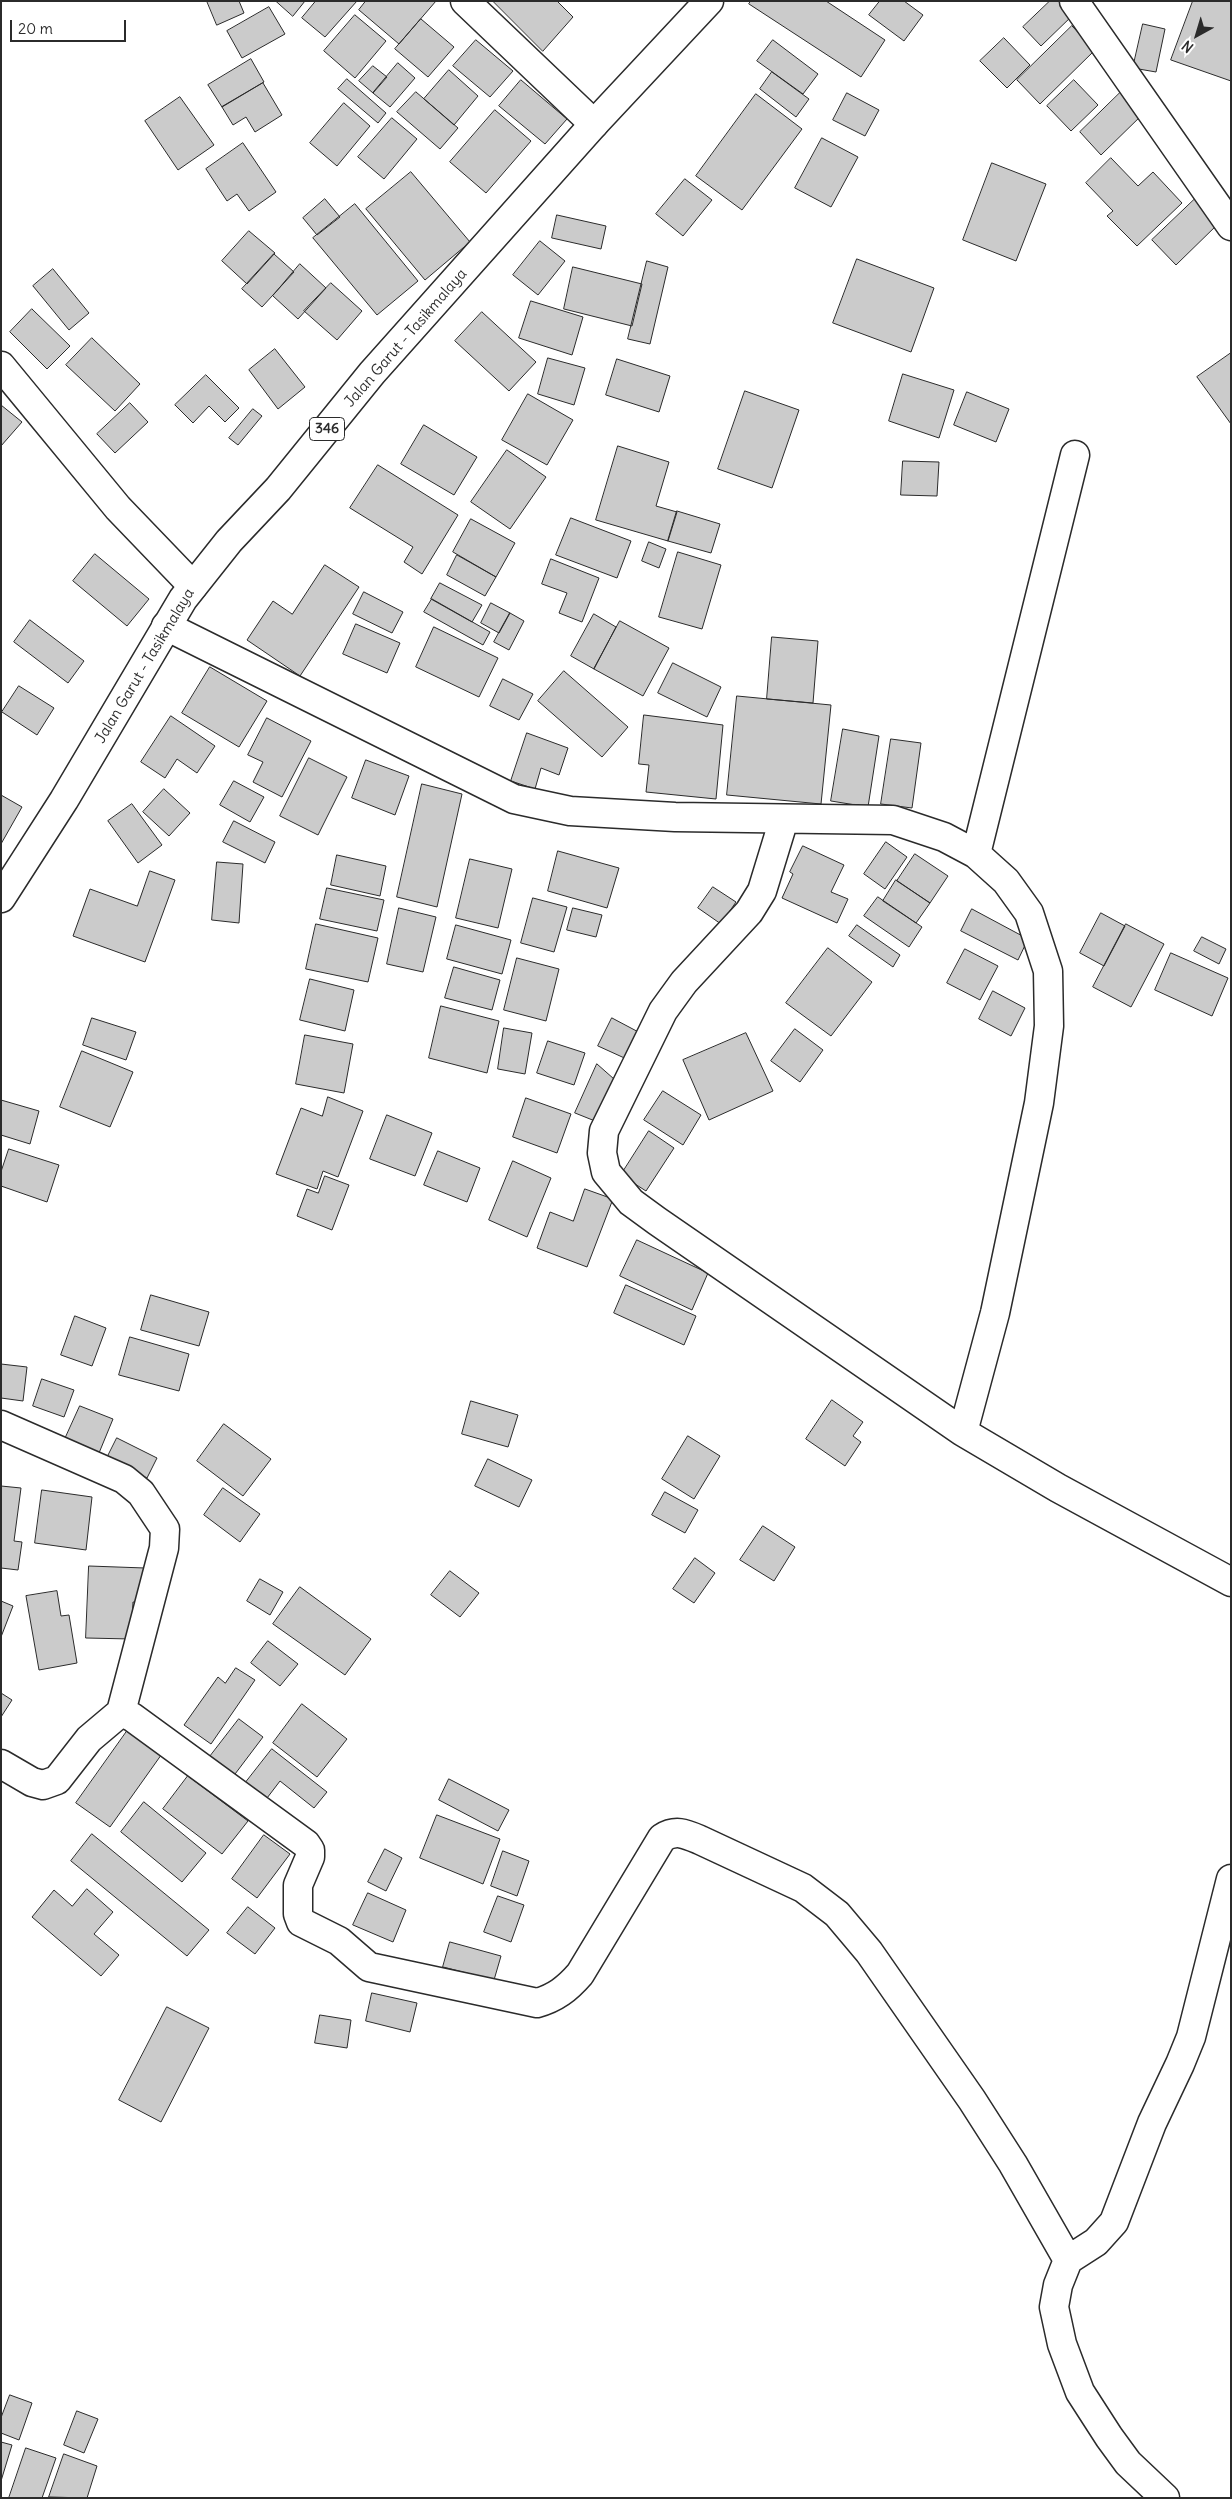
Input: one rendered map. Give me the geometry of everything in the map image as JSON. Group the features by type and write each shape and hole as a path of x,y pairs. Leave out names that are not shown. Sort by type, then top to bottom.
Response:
{"street":[{"path":"465,1 594,124"},
{"name":"Jalan Garut - Tasikmalaya","path":"1,898 69,792 166,626 229,541 284,482 372,373 594,124 709,1"},
{"path":"1074,1 1231,226"},
{"path":"1,366 118,508 194,586"},
{"path":"976,854 1075,455"},
{"path":"166,626 514,799 570,811 784,819 893,820 944,837 976,854 1006,881 1029,913 1048,971 1049,1026 1039,1103 995,1313 962,1432"},
{"path":"784,819 762,891 749,912 684,982 663,1011 604,1131 602,1153 606,1172 631,1202 657,1221 962,1432 1058,1488 1231,1582"},
{"path":"1,1425 124,1479 141,1494 165,1529 164,1548 121,1712 90,1739 57,1780 43,1785 32,1782 1,1764"},
{"path":"121,1712 140,1722 306,1844 310,1850 310,1857 298,1885 298,1914 301,1922 339,1941 369,1967 536,2004 552,1999 567,1988 580,1974 662,1838 671,1832 684,1833 803,1888 837,1914 874,1959 972,2100 1013,2164 1068,2260"},
{"path":"1165,2498 1128,2463 1080,2392 1062,2344 1054,2307 1058,2285 1068,2260 1096,2242 1114,2222 1152,2124 1191,2037 1231,1879"}],"building":[{"path":"207,1 239,1 244,13 217,25"},
{"path":"276,1 305,1 293,16"},
{"path":"316,1 357,1 325,37 302,18"},
{"path":"366,1 436,1 399,44 359,10"},
{"path":"493,1 557,1 573,17 543,51"},
{"path":"751,1 826,1 885,40 861,77 749,4"},
{"path":"880,1 904,1 923,15 904,41 869,15"},
{"path":"1050,1 1062,1 1074,14 1041,46 1023,27"},
{"path":"1193,1 1231,1 1231,81 1171,60"},
{"path":"269,7 285,34 242,58 227,31"},
{"path":"355,15 386,41 355,78 324,51"},
{"path":"421,19 454,47 428,77 395,49"},
{"path":"1143,24 1165,29 1156,72 1133,68"},
{"path":"1072,26 1095,50 1040,104 1017,80"},
{"path":"1004,38 1030,65 1007,88 980,61"},
{"path":"476,40 513,71 490,97 453,66"},
{"path":"773,40 818,74 803,94 757,61"},
{"path":"251,59 264,82 222,107 208,85"},
{"path":"398,63 415,78 390,107 373,93"},
{"path":"373,66 387,77 373,93 359,81"},
{"path":"449,70 478,96 454,125 424,99"},
{"path":"772,72 809,99 796,117 760,89"},
{"path":"347,79 386,113 378,123 338,89"},
{"path":"521,80 567,119 545,144 499,106"},
{"path":"1074,80 1098,105 1071,131 1047,106"},
{"path":"263,83 282,115 255,132 246,117 233,125 222,107"},
{"path":"1122,91 1144,113 1101,155 1080,132"},
{"path":"416,92 458,128 440,149 397,112"},
{"path":"847,93 879,110 865,136 833,120"},
{"path":"756,94 802,129 742,210 696,176"},
{"path":"180,97 214,145 178,170 145,121"},
{"path":"344,103 370,126 337,166 310,143"},
{"path":"495,110 531,141 486,193 450,162"},
{"path":"392,118 417,139 384,179 358,157"},
{"path":"822,138 858,157 831,207 795,188"},
{"path":"243,143 276,192 249,211 237,194 227,201 206,169"},
{"path":"1111,158 1138,186 1153,172 1182,203 1137,246 1107,216 1113,211 1086,183"},
{"path":"992,163 1046,184 1016,261 963,240"},
{"path":"411,172 470,242 425,280 366,209"},
{"path":"685,179 712,200 683,236 656,214"},
{"path":"325,199 340,217 317,235 303,218"},
{"path":"1195,199 1219,223 1176,265 1152,240"},
{"path":"355,204 418,281 377,315 313,238"},
{"path":"557,215 606,226 601,249 552,238"},
{"path":"249,231 275,253 247,284 222,261"},
{"path":"540,241 565,261 538,295 513,275"},
{"path":"274,254 294,272 262,307 242,289"},
{"path":"857,259 934,288 911,352 833,323"},
{"path":"647,261 668,267 650,344 628,339"},
{"path":"300,264 326,288 298,319 273,296"},
{"path":"573,267 642,284 632,326 564,309"},
{"path":"53,269 89,313 69,330 33,286"},
{"path":"331,283 362,311 337,340 304,311"},
{"path":"531,301 583,317 572,355 519,338"},
{"path":"32,309 70,346 47,369 10,332"},
{"path":"482,312 536,362 509,391 455,341"},
{"path":"92,338 140,384 115,411 66,365"},
{"path":"275,349 305,387 278,409 249,370"},
{"path":"1231,353 1231,424 1197,377"},
{"path":"548,358 585,368 574,405 538,394"},
{"path":"617,359 670,376 659,412 606,395"},
{"path":"903,374 954,390 939,438 889,421"},
{"path":"206,375 239,408 225,422 209,406 193,423 175,405"},
{"path":"745,391 799,410 772,488 718,469"},
{"path":"967,392 1009,409 996,442 954,425"},
{"path":"528,394 573,420 547,465 502,440"},
{"path":"130,403 148,422 115,453 97,434"},
{"path":"1,405 22,422 1,446"},
{"path":"253,409 262,416 238,445 229,438"},
{"path":"424,425 477,457 454,495 401,464"},
{"path":"618,446 669,462 656,506 677,512 668,541 596,520"},
{"path":"507,450 546,477 510,529 471,502"},
{"path":"903,461 939,462 937,496 901,495"},
{"path":"378,465 458,515 422,574 404,562 413,547 350,508"},
{"path":"677,511 720,524 711,553 668,541"},
{"path":"571,518 631,541 617,578 556,555"},
{"path":"471,519 515,543 496,577 453,552"},
{"path":"649,542 666,549 659,568 642,561"},
{"path":"678,552 721,565 702,629 659,617"},
{"path":"95,554 149,599 127,626 73,581"},
{"path":"457,555 496,577 485,596 447,575"},
{"path":"551,559 599,578 582,622 559,613 567,593 542,584"},
{"path":"325,565 359,587 300,676 247,640 273,601 292,614"},
{"path":"440,583 482,605 472,622 431,599"},
{"path":"364,592 403,612 392,633 353,614"},
{"path":"432,599 490,632 483,645 424,612"},
{"path":"491,603 510,613 499,633 481,623"},
{"path":"510,613 524,621 509,650 494,642"},
{"path":"594,614 616,627 594,669 571,656"},
{"path":"30,620 84,661 68,683 14,642"},
{"path":"620,621 669,648 643,696 594,669"},
{"path":"356,624 400,643 387,673 343,654"},
{"path":"434,627 498,658 479,697 416,667"},
{"path":"772,637 818,641 813,703 767,699"},
{"path":"673,663 721,687 707,717 658,693"},
{"path":"210,667 267,701 239,747 182,713"},
{"path":"564,671 628,727 602,757 538,701"},
{"path":"503,679 533,694 519,720 490,706"},
{"path":"19,686 54,708 37,735 2,712"},
{"path":"737,696 831,705 821,804 727,795"},
{"path":"644,715 723,725 716,799 646,792 649,765 639,764"},
{"path":"171,716 215,746 197,773 177,759 165,778 141,762"},
{"path":"267,718 311,741 282,797 253,782 263,762 248,755"},
{"path":"843,729 879,736 868,807 831,801"},
{"path":"527,733 568,748 559,775 541,768 535,789 511,781"},
{"path":"891,739 921,743 912,808 881,804"},
{"path":"309,758 347,777 318,835 280,816"},
{"path":"366,760 409,776 395,815 352,798"},
{"path":"234,781 264,797 250,822 220,805"},
{"path":"422,784 462,794 437,907 397,897"},
{"path":"164,789 190,813 169,836 143,812"},
{"path":"1,795 22,807 1,844"},
{"path":"132,804 162,845 138,863 108,821"},
{"path":"234,821 275,842 265,863 223,842"},
{"path":"886,842 907,857 885,889 864,874"},
{"path":"803,846 844,865 831,892 848,899 837,923 782,898 793,874 790,872"},
{"path":"558,851 619,868 607,908 548,891"},
{"path":"915,854 948,876 930,903 897,881"},
{"path":"337,855 386,866 380,896 331,885"},
{"path":"470,859 512,869 498,928 456,918"},
{"path":"217,862 243,864 239,923 212,920"},
{"path":"150,871 175,880 145,962 73,936 90,889 137,906"},
{"path":"896,880 930,903 916,923 883,901"},
{"path":"713,887 736,902 721,924 698,908"},
{"path":"327,888 384,900 377,931 320,919"},
{"path":"878,897 922,927 909,947 864,916"},
{"path":"533,898 567,907 554,952 521,943"},
{"path":"399,908 436,917 423,972 387,964"},
{"path":"573,908 602,915 596,937 567,930"},
{"path":"972,909 1028,939 1018,960 961,931"},
{"path":"1101,913 1125,926 1104,966 1080,953"},
{"path":"316,924 378,938 368,982 306,969"},
{"path":"1126,924 1164,944 1131,1007 1093,987"},
{"path":"456,925 511,940 502,974 447,959"},
{"path":"857,925 900,955 893,967 849,936"},
{"path":"1202,937 1226,949 1219,964 1194,951"},
{"path":"828,948 872,982 831,1036 786,1003"},
{"path":"965,949 998,966 980,1000 947,983"},
{"path":"1171,953 1228,978 1212,1016 1155,990"},
{"path":"517,958 559,969 546,1021 504,1010"},
{"path":"454,967 500,980 492,1010 445,998"},
{"path":"310,979 354,990 345,1031 300,1020"},
{"path":"993,991 1025,1008 1011,1036 979,1019"},
{"path":"441,1006 499,1021 487,1073 429,1058"},
{"path":"92,1018 136,1032 126,1060 83,1045"},
{"path":"612,1018 646,1036 631,1061 598,1046"},
{"path":"504,1028 532,1033 525,1074 498,1069"},
{"path":"795,1029 823,1050 800,1082 771,1061"},
{"path":"746,1033 773,1091 709,1120 683,1060"},
{"path":"305,1035 353,1044 344,1093 296,1084"},
{"path":"548,1041 585,1053 574,1085 537,1073"},
{"path":"82,1051 133,1072 110,1127 60,1107"},
{"path":"597,1064 614,1079 595,1121 575,1113"},
{"path":"663,1091 701,1115 683,1145 644,1120"},
{"path":"328,1097 363,1111 338,1177 323,1171 317,1189 276,1174 301,1108 322,1116"},
{"path":"526,1098 571,1114 557,1153 513,1137"},
{"path":"1,1100 39,1111 30,1144 1,1135"},
{"path":"387,1115 432,1133 415,1176 370,1159"},
{"path":"649,1131 674,1148 646,1191 621,1175"},
{"path":"9,1149 59,1165 47,1202 1,1186 1,1172"},
{"path":"438,1151 480,1168 467,1202 424,1185"},
{"path":"513,1161 551,1178 527,1237 489,1220"},
{"path":"325,1176 349,1185 332,1230 297,1216 307,1189 318,1193"},
{"path":"585,1189 613,1199 587,1267 537,1248 550,1212 573,1221"},
{"path":"637,1240 708,1273 692,1310 620,1276"},
{"path":"626,1285 696,1316 684,1345 614,1313"},
{"path":"151,1295 209,1312 199,1346 141,1330"},
{"path":"75,1316 106,1328 92,1366 61,1355"},
{"path":"130,1337 189,1354 179,1391 119,1375"},
{"path":"1,1364 27,1367 23,1401 1,1398"},
{"path":"42,1379 74,1390 64,1417 33,1406"},
{"path":"832,1400 863,1422 853,1436 861,1442 845,1466 806,1439"},
{"path":"471,1401 518,1415 508,1447 462,1434"},
{"path":"80,1406 113,1419 99,1453 65,1439"},
{"path":"224,1424 271,1459 243,1496 197,1461"},
{"path":"688,1436 720,1456 694,1499 662,1479"},
{"path":"117,1438 157,1458 147,1478 107,1458"},
{"path":"488,1459 532,1480 519,1507 475,1486"},
{"path":"1,1486 21,1488 14,1541 22,1542 18,1570 1,1568"},
{"path":"223,1488 260,1514 240,1542 204,1515"},
{"path":"42,1490 92,1497 86,1550 35,1543"},
{"path":"665,1492 698,1510 685,1533 652,1515"},
{"path":"763,1526 795,1547 774,1581 740,1560"},
{"path":"695,1558 715,1573 694,1603 673,1589"},
{"path":"89,1566 145,1568 144,1603 133,1602 131,1639 86,1638"},
{"path":"450,1571 479,1593 460,1617 431,1595"},
{"path":"260,1579 283,1592 270,1615 247,1601"},
{"path":"300,1587 371,1639 345,1675 273,1624"},
{"path":"57,1591 61,1616 69,1615 77,1663 39,1670 26,1596"},
{"path":"1,1601 13,1606 1,1637"},
{"path":"268,1641 298,1664 280,1686 251,1663"},
{"path":"236,1668 255,1680 211,1744 184,1725 218,1677 225,1683"},
{"path":"1,1693 12,1700 1,1717"},
{"path":"302,1704 347,1739 317,1777 273,1743"},
{"path":"239,1719 263,1737 229,1782 205,1763"},
{"path":"130,1727 164,1751 110,1827 76,1803"},
{"path":"272,1749 327,1792 314,1808 280,1781 264,1802 243,1786"},
{"path":"188,1776 248,1821 222,1854 163,1809"},
{"path":"449,1779 509,1810 498,1831 439,1800"},
{"path":"144,1802 206,1853 182,1882 121,1832"},
{"path":"437,1815 500,1839 483,1884 420,1858"},
{"path":"92,1834 209,1930 187,1956 71,1861"},
{"path":"264,1835 290,1854 257,1898 232,1879"},
{"path":"385,1849 402,1858 386,1891 368,1882"},
{"path":"503,1851 529,1861 517,1896 491,1886"},
{"path":"87,1889 113,1912 94,1934 119,1955 101,1976 32,1917 54,1890 72,1906"},
{"path":"368,1893 406,1910 393,1942 353,1925"},
{"path":"498,1896 524,1905 511,1942 484,1932"},
{"path":"248,1907 275,1928 255,1954 227,1933"},
{"path":"450,1942 501,1956 494,1980 443,1967"},
{"path":"372,1993 417,2003 410,2032 366,2021"},
{"path":"167,2007 209,2028 161,2122 119,2100"},
{"path":"320,2015 351,2020 347,2048 315,2043"},
{"path":"10,2395 32,2403 19,2440 1,2433 1,2418"},
{"path":"77,2411 98,2419 84,2453 64,2445"},
{"path":"1,2442 12,2445 1,2481"},
{"path":"26,2448 56,2458 42,2498 9,2498"},
{"path":"64,2454 97,2466 87,2498 49,2497"}]}
